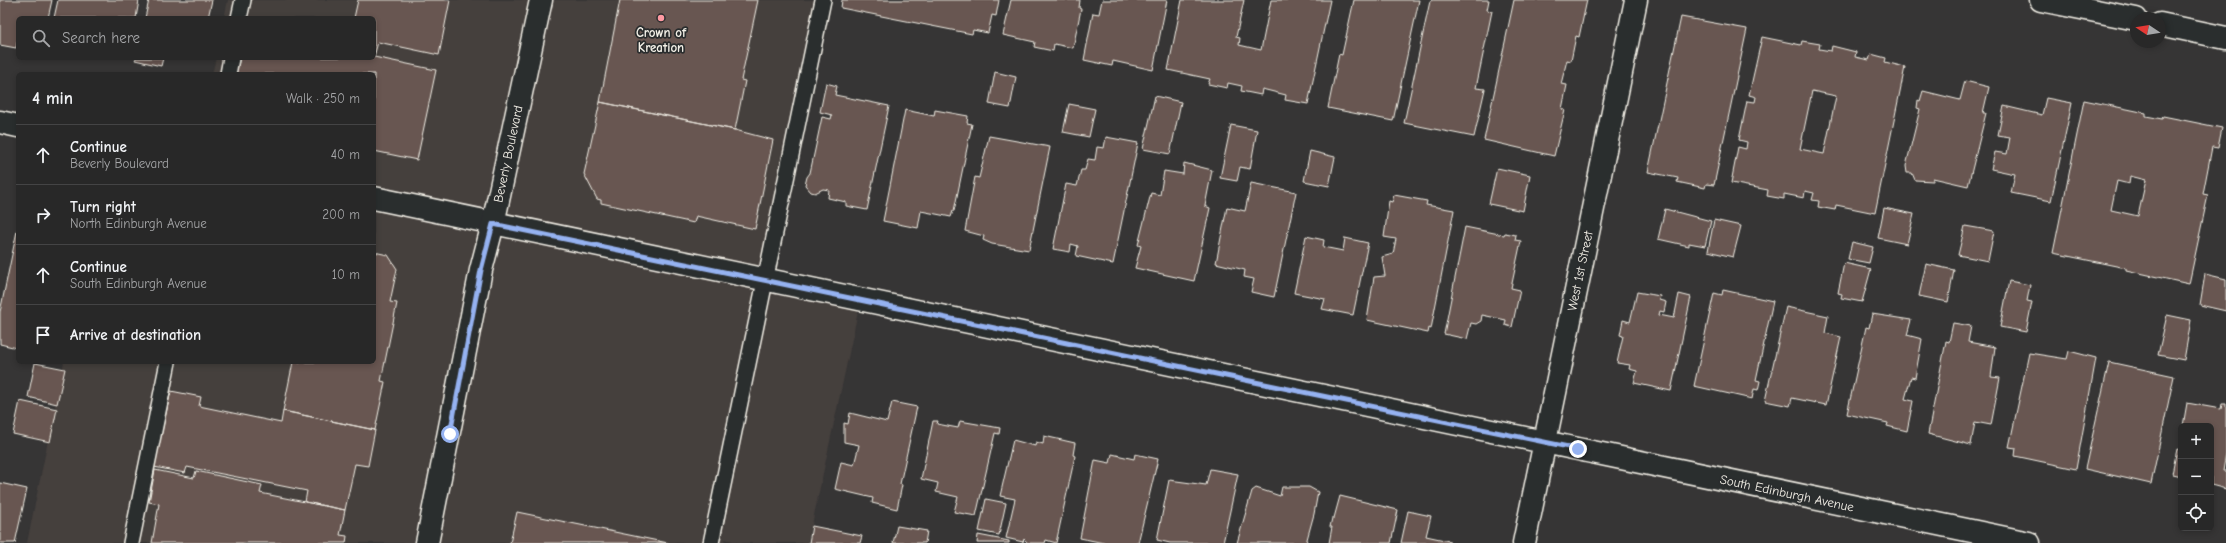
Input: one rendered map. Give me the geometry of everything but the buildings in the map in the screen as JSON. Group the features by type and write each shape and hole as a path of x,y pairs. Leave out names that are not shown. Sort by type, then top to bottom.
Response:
{"street":[{"name":"Beverly Boulevard","path":"427,543 481,270 493,224 541,0"},
{"name":"West 1st Street","path":"1524,543 1636,0"},
{"path":"2041,0 2130,18"},
{"path":"2166,25 2226,38"},
{"path":"0,122 16,126"},
{"name":"South Edinburgh Avenue","path":"376,198 2029,543"}],"lane":[{"path":"239,16 243,0"},
{"path":"711,543 823,0"},
{"path":"228,72 231,60"},
{"path":"131,543 168,364"}],"shaded area":[{"path":"228,0 823,0 763,285 859,307 808,543 740,543 725,539 724,543 27,543 64,364 376,364 376,72 212,72 216,60 376,60 376,16 224,16"}],"place":[{"name":"Crown of Kreation","path":"661,18"}],"route":[{"path":"450,434 481,270 493,224 1578,449"}]}
